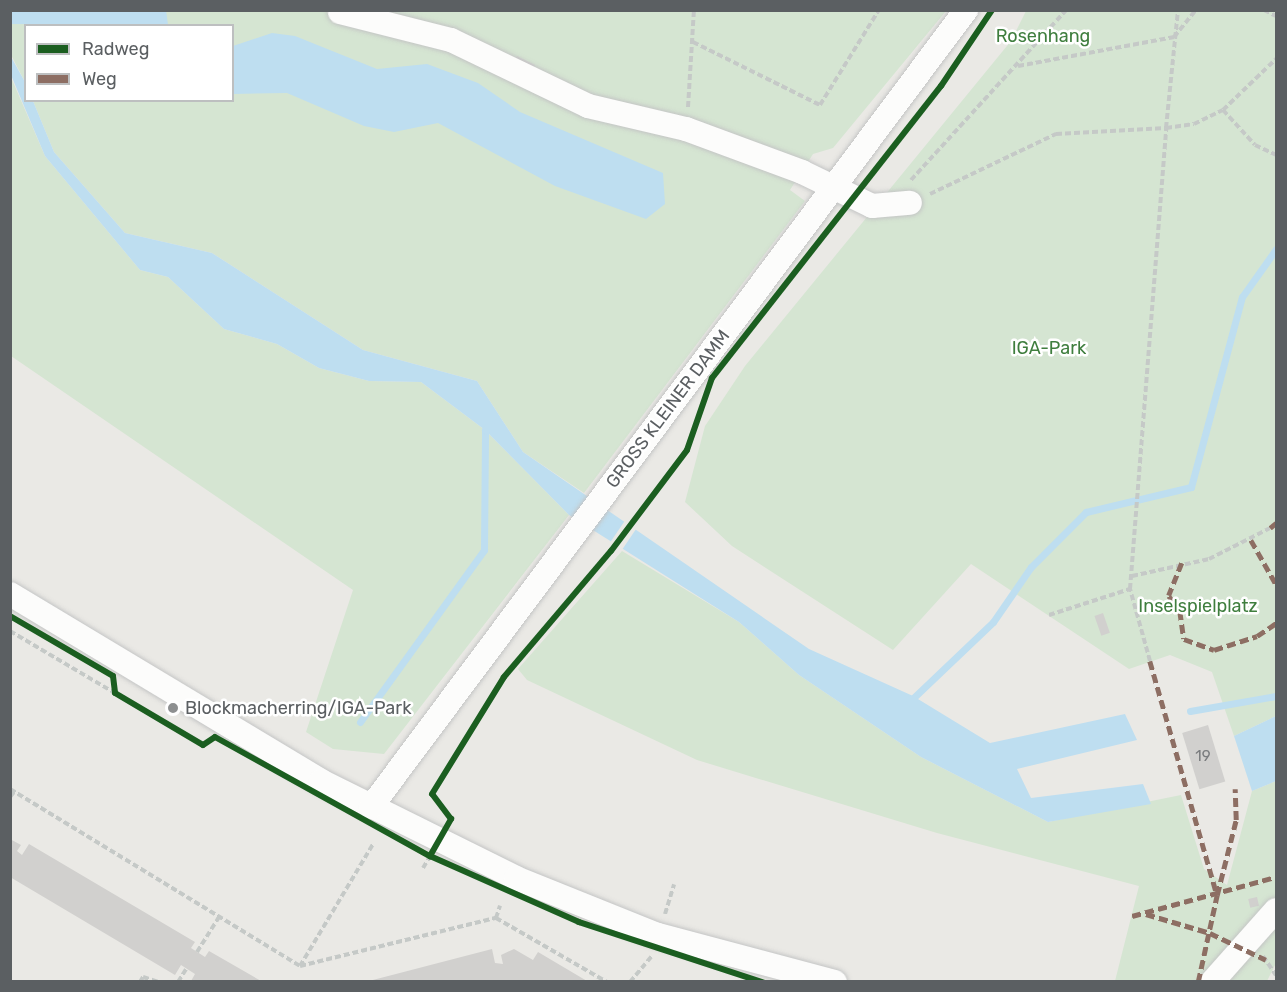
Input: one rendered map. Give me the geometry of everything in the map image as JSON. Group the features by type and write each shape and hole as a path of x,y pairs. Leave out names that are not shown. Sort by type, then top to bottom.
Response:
{"street":[{"name":"GROSS KLEINER DAMM","path":"371,807 614,480 836,190 966,10"},
{"path":"340,12 451,40 588,106 686,129 836,190 888,208 910,203"},
{"path":"10,594 371,807 596,913 835,981"},
{"path":"1212,981 1276,910"}],"path":[{"path":"686,129 694,10"},
{"path":"693,42 820,105 879,10"},
{"path":"1066,10 900,192 910,203 1056,134 1166,128 1194,124 1222,110 1276,59"},
{"path":"1150,661 1130,589 1166,128 1178,10"},
{"path":"1017,66 1174,37 1196,10"},
{"path":"1264,10 1276,16"},
{"path":"1222,110 1255,145 1276,154"},
{"path":"1132,576 1209,559 1270,528"},
{"path":"1049,615 1130,589"},
{"path":"10,631 115,693"},
{"path":"114,684 115,693"},
{"path":"10,797 12,791 300,966 496,918 607,981"},
{"path":"300,966 373,844"},
{"path":"420,850 439,860"},
{"path":"423,868 430,856"},
{"path":"496,918 500,906"},
{"path":"197,952 219,917"},
{"path":"644,945 666,952"},
{"path":"178,981 186,969"},
{"path":"140,981 143,977 158,981"}],"green space":[{"path":"10,11 946,11 833,148 813,154 790,190 805,201 584,493 523,452 477,381 363,350 212,253 125,233 54,152 33,102 234,102 234,24 24,24 24,80 11,55 11,24 17,24"},
{"name":"IGA-Park","path":"1026,11 1276,11 1276,716 1234,736 1212,672 1170,655 1129,669 971,564 893,650 732,546 685,502 705,426 745,366 1011,41"},
{"path":"10,75 45,156 140,270 168,277 224,329 277,344 319,368 369,381 421,382 485,430 569,515 384,754 333,749 306,732 353,590 11,356"},
{"path":"622,551 739,622 799,675 921,757 1048,822 1181,795 1204,869 1227,885 1252,791 1276,781 1276,963 1267,981 1115,981 1139,886 937,833 697,760 527,680 518,669"}],"water":[{"path":"166,10 168,24 11,24 11,11"},
{"path":"272,33 295,36 377,69 427,64 478,83 520,112 663,173 665,204 646,219 555,186 438,123 394,132 364,126 287,93 234,94 234,46"},
{"path":"10,55 24,80 24,102 33,102 54,152 125,233 212,253 363,350 477,381 523,452 809,649 913,696 990,743 1125,714 1137,740 1017,769 1031,798 1143,784 1151,804 1048,822 921,757 799,675 739,622 569,515 485,430 421,382 369,381 319,368 277,344 224,329 168,277 140,270 45,156 11,75"},
{"path":"1276,716 1276,781 1252,791 1234,736"}],"pier":[{"path":"626,519 638,527 620,553 608,546"}],"building":[{"path":"517,56 535,65 531,73 513,64"},
{"path":"1103,613 1110,633 1101,636 1094,616"},
{"path":"1208,725 1225,781 1199,789 1182,733"},
{"path":"10,839 21,845 17,851 22,855 29,844 195,942 191,948 205,957 209,951 261,981 191,981 195,974 181,965 175,975 10,877"},
{"path":"1257,897 1259,906 1250,908 1248,899"},
{"path":"492,949 495,963 503,964 501,955 514,949 533,960 538,952 587,981 369,981"}],"waterway":[{"path":"909,702 993,622 1031,567 1086,512 1191,487 1242,297 1276,249"},
{"path":"360,722 484,550 485,430 490,424"},
{"path":"1190,711 1276,696"}],"marked path":[{"path":"1270,528 1276,523"},
{"path":"1251,540 1276,584"},
{"path":"1182,563 1169,596 1180,611 1184,639 1214,650 1257,636 1276,623"},
{"path":"1150,661 1217,895 1236,820 1235,789"},
{"path":"1132,916 1276,877"},
{"path":"1198,982 1217,895"},
{"path":"1146,914 1210,933 1266,960"}],"cycle path":[{"path":"430,856 451,819 432,794 504,677 611,551 687,450 712,378 941,86 992,10"},
{"path":"10,616 113,676 115,693 203,745 215,737 430,856 579,922 762,982"}],"place":[{"name":"Blockmacherring/IGA-Park","path":"173,708"}],"park label":[{"name":"Rosenhang","path":"1043,36"},
{"name":"Inselspielplatz","path":"1198,606"}]}
